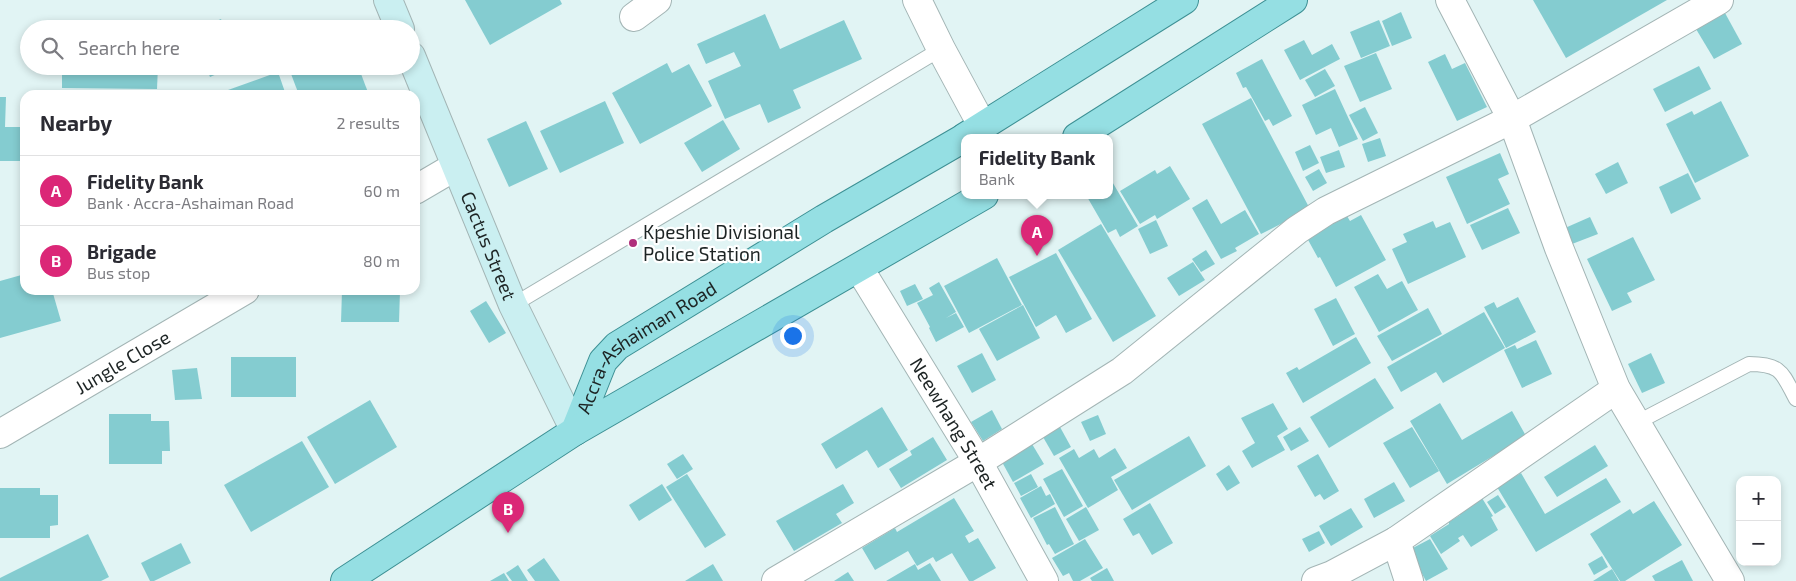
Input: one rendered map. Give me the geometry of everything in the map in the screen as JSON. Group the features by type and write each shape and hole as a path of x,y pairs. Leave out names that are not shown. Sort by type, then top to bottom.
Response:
{"main road":[{"name":"Accra-Ashaiman Road","path":"971,134 1184,0"},
{"path":"1082,134 1292,0"},
{"name":"Accra-Ashaiman Road","path":"575,431 602,362 618,346 824,219 961,140"},
{"name":"Accra-Ashaiman Road","path":"344,581 575,431 977,199"}],"street":[{"path":"388,0 396,20"},
{"path":"634,17 658,0"},
{"path":"917,0 941,49 971,134"},
{"path":"1450,0 1512,119 1559,248 1616,390 1730,581"},
{"path":"776,581 978,462 1122,371 1297,230 1326,211 1512,119 1719,0"},
{"name":"Cactus Street","path":"419,75 513,305 575,431"},
{"path":"420,187 456,166"},
{"name":"Neewhang Street","path":"859,268 978,462 1044,581"},
{"name":"Jungle Close","path":"0,434 236,295"},
{"path":"1316,581 1332,575 1396,541 1616,390"},
{"path":"1396,541 1409,581"}],"lane":[{"path":"513,305 941,49"},
{"path":"1636,423 1749,364 1765,364 1782,371 1796,399"}],"building":[{"path":"465,0 560,0 562,4 490,45"},
{"path":"1533,0 1667,0 1566,58"},
{"path":"1401,12 1412,38 1392,46 1382,21"},
{"path":"1725,13 1742,44 1714,59 1696,29"},
{"path":"765,14 780,49 844,20 862,59 793,90 801,108 768,123 760,104 725,119 708,81 741,66 734,52 706,64 697,44"},
{"path":"1379,20 1390,46 1361,58 1350,32"},
{"path":"1304,40 1312,55 1332,44 1340,59 1300,80 1284,50"},
{"path":"1376,53 1392,89 1360,102 1344,66"},
{"path":"1445,54 1452,69 1465,63 1487,107 1457,121 1428,62"},
{"path":"1262,59 1292,116 1273,126 1269,119 1265,121 1246,87 1243,88 1236,73"},
{"path":"667,63 672,73 689,64 712,106 640,144 612,93"},
{"path":"1699,66 1711,89 1665,112 1653,89"},
{"path":"1325,69 1335,86 1315,97 1305,80"},
{"path":"62,75 158,75 157,89 62,88"},
{"path":"270,75 279,75 284,90 228,90"},
{"path":"291,75 361,75 367,90 297,90"},
{"path":"1335,89 1358,139 1339,147 1331,128 1316,135 1302,105"},
{"path":"0,97 6,97 5,127 20,127 20,161 0,161"},
{"path":"1251,98 1310,209 1261,234 1202,124"},
{"path":"605,101 624,143 560,173 540,131"},
{"path":"1721,101 1749,156 1695,183 1666,124 1692,111 1694,115"},
{"path":"1365,107 1378,133 1363,141 1349,115"},
{"path":"723,120 740,149 702,172 684,143"},
{"path":"526,121 548,169 509,187 487,139"},
{"path":"1380,138 1386,156 1368,162 1362,144"},
{"path":"1310,145 1319,163 1303,171 1295,152"},
{"path":"1339,150 1345,167 1326,173 1320,157"},
{"path":"1500,153 1509,174 1498,179 1510,204 1467,224 1446,177"},
{"path":"1618,162 1628,183 1606,194 1595,174"},
{"path":"1170,166 1190,199 1157,219 1155,215 1140,224 1120,191 1155,170 1157,174"},
{"path":"1319,169 1327,183 1313,191 1305,177"},
{"path":"1688,173 1701,199 1671,214 1659,187"},
{"path":"1113,183 1138,226 1120,237 1116,229 1108,233 1088,199 1113,199"},
{"path":"1207,199 1221,224 1245,210 1259,234 1235,248 1237,251 1221,259 1192,208"},
{"path":"1508,208 1520,233 1482,250 1470,225"},
{"path":"1361,215 1386,260 1336,287 1320,257 1318,258 1307,238 1347,216 1350,221"},
{"path":"1590,217 1598,234 1572,244 1565,228"},
{"path":"1156,220 1168,246 1150,254 1138,229"},
{"path":"1433,221 1436,228 1450,222 1466,257 1408,284 1392,249 1407,242 1403,234"},
{"path":"1101,224 1156,316 1113,342 1058,250"},
{"path":"1633,237 1655,280 1627,293 1632,302 1612,311 1587,259"},
{"path":"1206,250 1215,264 1201,272 1192,259"},
{"path":"1056,253 1092,319 1066,333 1056,315 1036,327 1009,277"},
{"path":"997,258 1022,305 969,333 944,286"},
{"path":"1193,262 1205,280 1179,296 1167,278"},
{"path":"1378,274 1387,289 1402,281 1418,310 1379,332 1354,287"},
{"path":"20,275 20,295 53,295 61,321 0,338 0,281"},
{"path":"939,282 956,312 946,318 956,313 964,327 936,342 917,303 933,295 929,288"},
{"path":"915,284 923,299 907,306 900,291"},
{"path":"342,295 400,295 399,322 341,322"},
{"path":"1518,297 1536,332 1506,348 1484,307 1494,302 1497,308"},
{"path":"1336,298 1355,334 1333,346 1314,309"},
{"path":"486,301 506,333 489,343 470,311"},
{"path":"1023,305 1040,338 997,361 979,329"},
{"path":"1428,308 1442,334 1392,361 1377,336"},
{"path":"1484,312 1505,348 1443,383 1436,372 1401,392 1387,367"},
{"path":"1356,337 1371,363 1303,403 1286,373 1297,367 1299,370"},
{"path":"1536,340 1552,374 1522,388 1504,350 1515,345 1517,349"},
{"path":"982,353 996,380 972,393 957,366"},
{"path":"1651,353 1665,383 1642,393 1628,364"},
{"path":"231,357 296,357 296,397 231,397"},
{"path":"197,368 202,399 175,400 172,370"},
{"path":"1375,378 1394,408 1329,448 1310,417"},
{"path":"370,400 397,447 335,484 307,437"},
{"path":"1273,403 1288,429 1277,436 1285,450 1252,468 1242,451 1255,443 1241,418"},
{"path":"1440,403 1462,440 1512,411 1526,436 1447,484 1410,421"},
{"path":"882,407 908,450 878,468 867,450 836,469 821,444"},
{"path":"992,410 1002,429 983,441 971,422"},
{"path":"109,414 151,414 151,421 169,421 170,451 162,451 162,464 109,464"},
{"path":"1098,415 1106,434 1090,441 1081,422"},
{"path":"1060,427 1071,447 1054,456 1043,437"},
{"path":"1300,427 1309,441 1291,451 1283,437"},
{"path":"1412,427 1439,471 1410,488 1383,443"},
{"path":"1189,436 1206,466 1132,510 1114,480"},
{"path":"933,437 947,460 901,488 889,469 912,455 910,451"},
{"path":"302,441 329,487 251,532 224,485"},
{"path":"1032,444 1044,464 1013,482 1002,462"},
{"path":"1595,445 1608,466 1557,497 1544,477"},
{"path":"1115,448 1127,468 1111,477 1118,490 1088,508 1059,458 1074,449 1079,458 1094,449 1099,458"},
{"path":"683,454 693,469 677,479 667,464"},
{"path":"1318,454 1339,491 1324,500 1320,494 1315,497 1297,466"},
{"path":"1229,465 1240,483 1227,491 1216,474"},
{"path":"1062,469 1083,506 1064,517 1043,479"},
{"path":"1521,473 1545,514 1606,478 1621,502 1536,552 1497,487"},
{"path":"687,474 726,535 705,548 666,487"},
{"path":"1031,474 1038,487 1021,496 1014,483"},
{"path":"1394,482 1405,501 1374,518 1364,499"},
{"path":"662,484 672,500 639,521 629,505"},
{"path":"843,484 854,503 836,514 842,523 794,551 776,521"},
{"path":"1041,486 1046,496 1050,494 1055,504 1031,518 1020,498"},
{"path":"0,488 40,488 40,495 58,495 58,525 50,526 50,538 0,538"},
{"path":"1498,495 1506,507 1495,514 1487,502"},
{"path":"954,498 974,531 965,536 969,543 978,538 996,568 973,581 969,581 952,553 936,562 933,557 917,566 908,551 875,570 862,548 895,528 897,532"},
{"path":"1482,498 1493,516 1491,517 1498,530 1471,547 1463,535 1458,538 1460,541 1441,554 1430,536 1449,524 1449,522 1460,515 1459,513"},
{"path":"1654,501 1682,545 1625,581 1620,581 1590,534 1630,509 1633,514"},
{"path":"1150,503 1173,543 1152,555 1139,533 1133,536 1123,519"},
{"path":"1055,507 1074,544 1055,554 1049,544 1047,545 1033,518"},
{"path":"1086,507 1099,530 1079,541 1066,519"},
{"path":"1351,508 1363,527 1331,546 1319,526"},
{"path":"1319,531 1325,543 1309,552 1302,539"},
{"path":"88,534 109,577 101,581 0,581 0,578"},
{"path":"1085,539 1103,568 1080,581 1073,581 1069,573 1063,576 1052,558"},
{"path":"1430,539 1448,569 1426,581 1409,550"},
{"path":"181,543 191,563 154,581 150,581 141,563"},
{"path":"1602,556 1608,567 1594,575 1588,564"},
{"path":"544,558 560,581 535,581 527,570"},
{"path":"1682,560 1693,581 1655,581 1652,576"},
{"path":"930,563 941,581 886,581 915,564 918,570"},
{"path":"713,564 723,581 685,581"},
{"path":"518,565 528,581 512,581 506,573"},
{"path":"1107,568 1114,581 1092,581 1090,578"},
{"path":"1612,569 1619,581 1593,581"},
{"path":"848,572 854,581 834,581"},
{"path":"504,573 509,581 490,581"}],"place":[{"name":"Kpeshie Divisional Police Station","path":"633,243"},
{"name":"Fidelity Bank","path":"1037,256"},
{"name":"Brigade","path":"508,533"}]}
